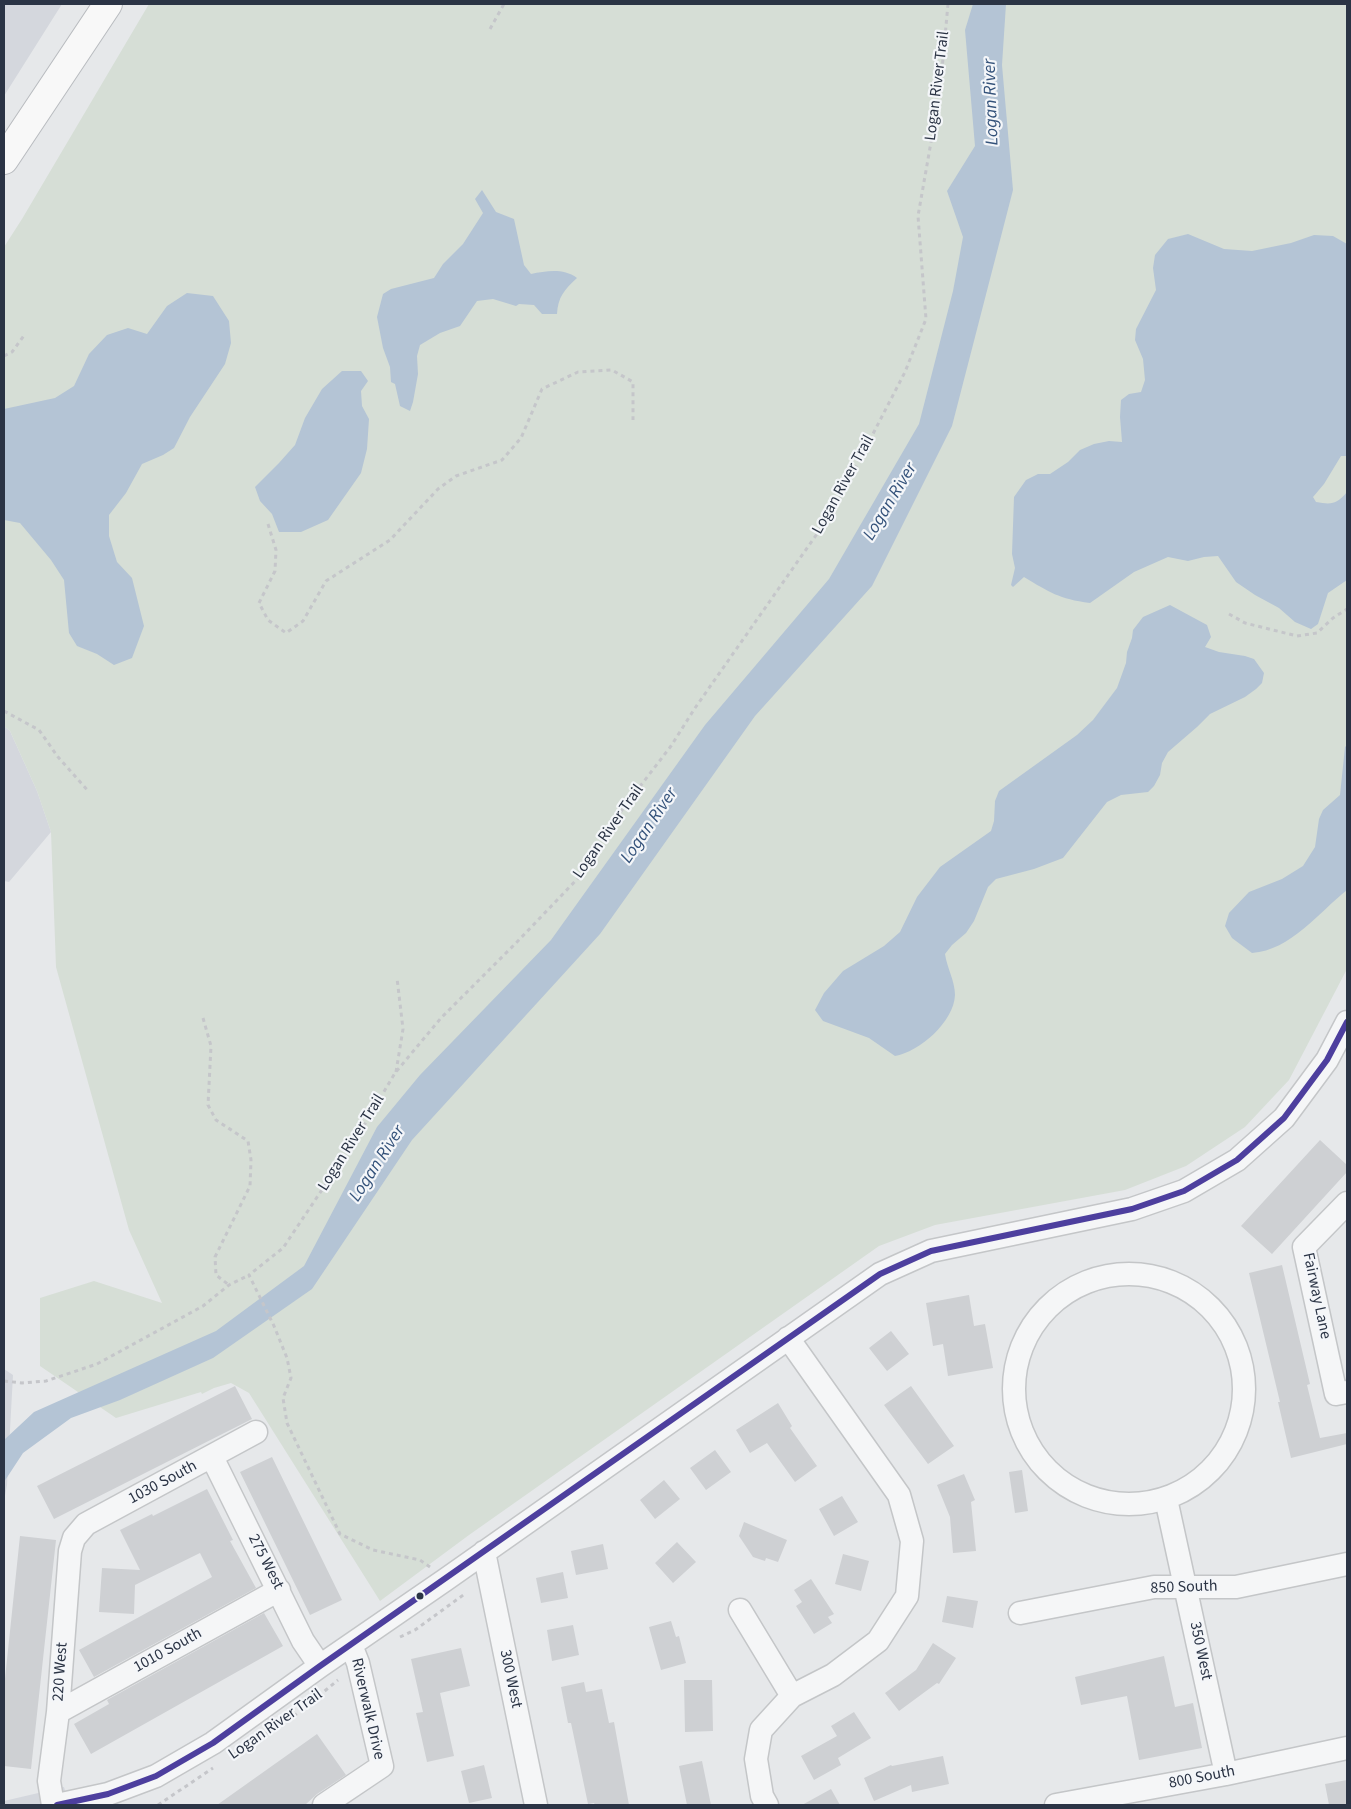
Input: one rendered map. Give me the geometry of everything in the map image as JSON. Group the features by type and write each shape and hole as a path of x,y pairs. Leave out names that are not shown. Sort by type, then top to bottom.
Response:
{"highway":[{"path":"4,160 108,4"}],"street":[{"path":"55,1805 108,1794 156,1776 213,1743 320,1666 354,1654 484,1552 880,1274 931,1251 1132,1209 1184,1191 1237,1160 1284,1118 1327,1060 1347,1022"},
{"name":"Fairway Lane","path":"1347,1203 1304,1246 1336,1394 1347,1392"},
{"path":"1144,1275 1177,1284 1206,1302 1228,1329 1241,1361 1245,1395 1238,1429 1221,1459 1197,1483 1166,1499 1129,1505 1091,1499 1058,1481 1032,1454 1017,1419 1013,1382 1022,1345 1042,1313 1071,1289 1106,1276 1144,1275"},
{"path":"767,1805 762,1796 756,1759 761,1730 792,1696 833,1675 878,1641 907,1596 912,1541 899,1495 788,1338"},
{"name":"1030 South","path":"74,1538 86,1524 256,1432"},
{"name":"275 West","path":"212,1457 303,1641 320,1666"},
{"name":"350 West","path":"1166,1499 1226,1774"},
{"name":"220 West","path":"55,1805 49,1781 58,1712 70,1551 74,1538"},
{"name":"300 West","path":"484,1552 536,1805"},
{"name":"850 South","path":"1020,1613 1154,1587 1236,1587 1347,1564"},
{"name":"1010 South","path":"58,1712 279,1590"},
{"path":"740,1610 792,1696"},
{"name":"Riverwalk Drive","path":"324,1805 382,1766 354,1654"},
{"name":"800 South","path":"1056,1805 1226,1774 1347,1748"}],"path":[{"path":"490,30 504,4"},
{"name":"Logan River Trail","path":"4,1381 22,1383 46,1381 97,1364 203,1306 229,1285 249,1275 283,1248 356,1139 396,1073 440,1018 582,874 612,823 672,746 695,708 833,511 905,372 926,319 918,216 940,91 948,4"},
{"path":"4,356 12,352 24,334"},
{"path":"268,524 276,550 275,571 259,603 268,620 286,633 303,621 326,581 390,540 438,489 456,476 502,460 521,438 542,389 578,372 612,370 633,382 634,420"},
{"path":"1229,614 1245,623 1297,636 1317,633 1333,618 1347,609"},
{"path":"4,712 39,730 58,757 89,792"},
{"path":"396,1073 403,1029 397,978"},
{"path":"203,1018 211,1046 208,1105 216,1120 248,1141 251,1160 250,1186 215,1257 216,1274 229,1285"},
{"path":"249,1275 274,1326 287,1358 291,1378 283,1398 287,1423 340,1534 373,1550 420,1560 430,1567"},
{"path":"392,1640 415,1630 466,1593"},
{"name":"Logan River Trail","path":"225,1760 298,1712 354,1654"},
{"name":"Logan River Trail","path":"158,1805 218,1765"}],"shaded area":[{"path":"4,4 62,4 4,96"},
{"path":"149,4 1347,4 1347,969 1289,1080 1245,1127 1186,1166 1125,1190 935,1225 879,1246 469,1535 380,1601 249,1393 231,1383 202,1394 201,1392 116,1418 40,1366 40,1298 94,1281 162,1303 129,1230 56,967 51,832 37,791 10,731 4,726 4,247"},
{"path":"4,726 10,731 37,791 51,832 9,882 4,881"},
{"path":"4,1369 13,1375 7,1485 4,1501"},
{"path":"64,1787 69,1805 4,1805 4,1801"}],"water":[{"name":"Logan River","path":"973,4 1006,4 1002,65 1013,190 952,426 872,586 755,716 600,934 412,1140 312,1289 213,1358 120,1400 71,1418 23,1453 4,1482 4,1440 34,1412 216,1331 304,1266 377,1127 420,1075 551,940 705,725 829,579 919,424 953,291 963,237 947,191 975,146 965,30"},
{"path":"482,190 496,212 514,219 524,265 531,274 549,271 561,272 577,278 562,294 557,314 542,314 534,305 519,304 516,306 493,299 477,301 460,326 440,333 420,345 417,356 418,374 410,411 400,406 395,384 391,382 390,367 383,348 377,317 383,294 391,289 434,278 443,264 463,244 483,213 475,199"},
{"path":"1188,234 1224,249 1252,251 1291,243 1314,235 1333,236 1347,244 1347,456 1341,456 1324,484 1313,497 1316,502 1334,503 1347,492 1347,580 1328,593 1318,624 1311,629 1295,622 1279,608 1236,582 1218,556 1188,561 1168,557 1134,572 1090,603 1055,594 1024,577 1013,587 1011,585 1015,568 1012,554 1014,497 1026,480 1038,474 1050,474 1068,462 1080,450 1094,444 1109,441 1122,442 1121,400 1129,394 1141,392 1145,380 1143,359 1135,340 1136,329 1156,290 1153,268 1155,255 1168,239"},
{"path":"187,293 213,296 229,321 231,343 225,364 190,417 174,448 142,464 126,493 109,515 109,536 117,562 132,578 144,626 132,658 114,665 97,654 77,646 69,633 64,580 51,560 20,523 4,520 4,409 55,398 74,386 89,354 107,335 128,328 147,334 167,306"},
{"path":"342,371 361,371 368,381 361,391 362,406 369,419 367,449 361,473 328,520 301,532 279,532 272,514 260,501 255,487 295,445 305,418 322,389"},
{"path":"1170,605 1207,625 1211,637 1205,647 1219,652 1254,659 1264,673 1262,683 1245,697 1210,714 1168,752 1162,763 1160,775 1148,792 1121,795 1107,802 1063,858 1034,869 996,879 988,887 974,921 966,933 945,954 955,990 953,1005 942,1025 924,1042 914,1049 895,1056 869,1038 823,1021 815,1010 824,993 843,971 884,946 900,932 917,897 940,867 991,831 994,821 995,801 999,791 1077,735 1093,720 1117,688 1126,663 1133,630 1143,617"},
{"path":"1347,745 1347,890 1292,938 1266,950 1252,953 1232,938 1225,926 1229,913 1249,892 1282,879 1303,866 1315,847 1319,819 1323,810 1340,795 1345,747"}],"building":[{"path":"1320,1140 1347,1165 1347,1172 1272,1254 1241,1226"},
{"path":"1282,1265 1310,1384 1307,1385 1320,1438 1347,1433 1347,1444 1291,1458 1278,1402 1280,1402 1249,1273"},
{"path":"969,1295 974,1326 985,1324 993,1368 948,1376 943,1344 933,1346 926,1303"},
{"path":"891,1331 909,1354 887,1371 869,1348"},
{"path":"235,1386 252,1419 54,1519 37,1486"},
{"path":"911,1386 954,1446 928,1464 884,1405"},
{"path":"778,1403 792,1426 790,1428 817,1466 795,1482 767,1443 750,1453 736,1430"},
{"path":"715,1450 731,1472 706,1490 690,1468"},
{"path":"272,1457 342,1600 310,1615 240,1472"},
{"path":"1022,1470 1028,1511 1015,1513 1009,1472"},
{"path":"964,1474 975,1500 971,1502 976,1551 953,1553 950,1517 937,1485"},
{"path":"664,1480 680,1499 655,1519 640,1500"},
{"path":"207,1489 233,1540 230,1541 256,1588 94,1677 79,1650 212,1577 200,1553 135,1585 134,1614 99,1612 102,1568 140,1570 120,1530"},
{"path":"842,1496 858,1522 834,1536 819,1509"},
{"path":"744,1522 787,1540 778,1562 766,1558 765,1561 753,1557 739,1536"},
{"path":"20,1536 56,1540 31,1769 4,1766 4,1688"},
{"path":"677,1542 696,1562 673,1583 655,1563"},
{"path":"603,1544 608,1569 576,1575 571,1551"},
{"path":"843,1554 869,1561 861,1591 835,1584"},
{"path":"563,1572 568,1598 541,1603 536,1578"},
{"path":"811,1579 834,1614 828,1617 832,1623 814,1634 796,1606 802,1602 794,1590"},
{"path":"947,1596 978,1601 973,1628 942,1622"},
{"path":"264,1613 283,1646 91,1754 74,1724 109,1704 107,1700"},
{"path":"671,1621 676,1637 679,1636 686,1663 661,1670 649,1627"},
{"path":"573,1625 579,1655 552,1661 547,1630"},
{"path":"933,1643 956,1658 939,1684 937,1683 899,1711 885,1693 916,1670"},
{"path":"461,1648 470,1686 440,1693 454,1756 427,1762 416,1713 423,1712 411,1659"},
{"path":"1164,1656 1175,1707 1193,1703 1202,1748 1139,1760 1127,1696 1081,1705 1075,1677"},
{"path":"684,1680 712,1680 713,1731 685,1732"},
{"path":"584,1682 586,1692 602,1689 609,1723 614,1722 629,1805 588,1804 571,1723 568,1723 561,1687"},
{"path":"854,1712 871,1738 838,1758 841,1765 814,1780 801,1756 837,1736 831,1726"},
{"path":"317,1734 346,1775 317,1794 305,1805 217,1805"},
{"path":"943,1756 949,1784 912,1792 911,1785 874,1801 864,1778 891,1765"},
{"path":"702,1761 711,1805 687,1805 679,1766"},
{"path":"484,1765 492,1798 469,1803 461,1771"},
{"path":"1347,1780 1347,1805 1329,1805 1325,1784"},
{"path":"831,1789 840,1805 802,1805"}],"transit line":[{"path":"57,1805 108,1794 156,1776 213,1743 880,1274 931,1251 1132,1209 1184,1191 1237,1160 1284,1118 1327,1060 1347,1022"}]}
